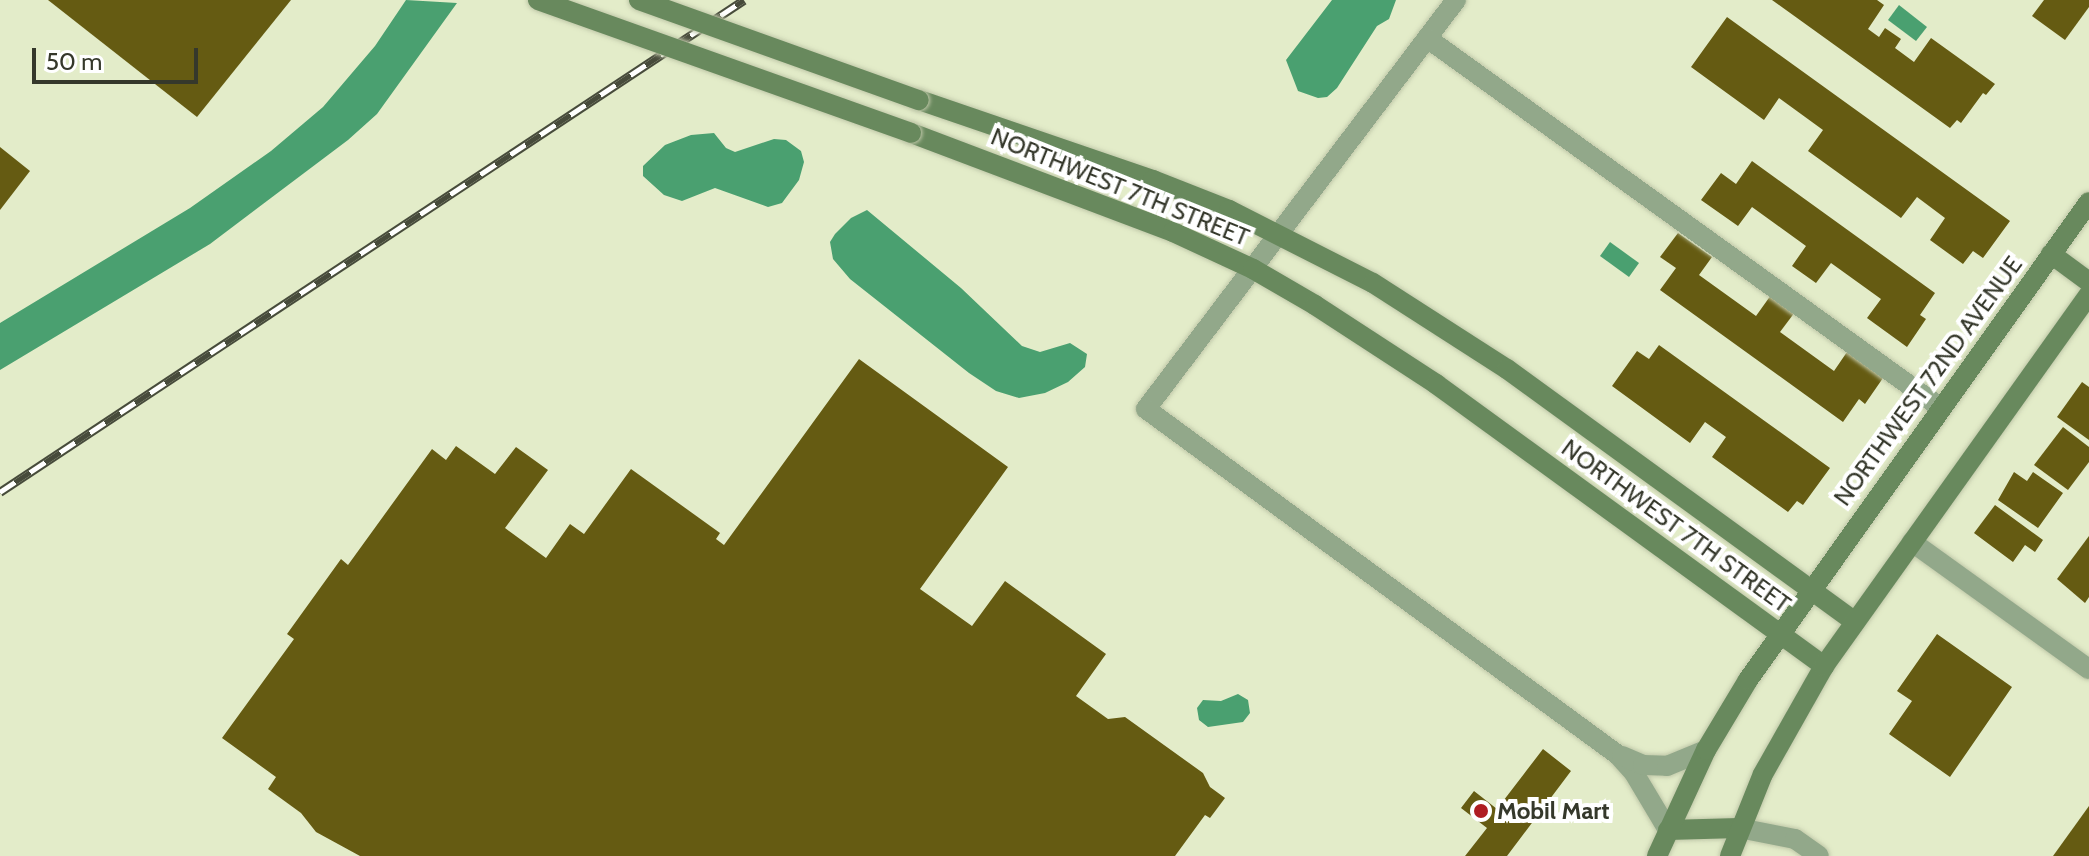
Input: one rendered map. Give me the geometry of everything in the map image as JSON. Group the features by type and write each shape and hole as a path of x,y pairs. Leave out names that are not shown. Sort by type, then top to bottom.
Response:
{"main road":[{"name":"NORTHWEST 7TH STREET","path":"538,0 1110,206 1253,269 1339,319 1426,377 1824,666"},
{"name":"NORTHWEST 7TH STREET","path":"639,0 1153,180 1280,234 1442,324 1855,622"},
{"name":"NORTHWEST 72ND AVENUE","path":"1657,856 1706,750 1780,633 2089,202"},
{"path":"2051,254 2089,282"},
{"path":"1730,856 1763,774 1824,666 2089,295"},
{"path":"1668,830 1739,828"}],"street":[{"path":"1456,0 1146,409 1618,755 1634,773 1668,830"},
{"path":"1427,38 1941,408"},
{"path":"1912,542 2089,669"},
{"path":"1618,755 1643,765 1667,766 1706,750"},
{"path":"1739,828 1795,839 1819,856"}],"shaded area":[{"path":"406,0 457,3 377,114 348,140 210,244 0,370 0,323 190,208 271,151 323,107 375,46"},
{"path":"1332,0 1396,0 1389,19 1377,26 1337,88 1327,97 1318,98 1298,91 1286,60"},
{"path":"1899,5 1927,27 1916,41 1888,20"},
{"path":"714,133 726,148 735,152 774,139 786,140 801,151 804,162 799,180 782,203 768,207 715,188 682,201 664,195 643,176 643,166 665,145 691,135"},
{"path":"867,210 961,288 1022,346 1040,352 1070,343 1087,354 1085,367 1068,382 1045,393 1019,398 996,391 969,373 850,279 833,259 830,242 835,234 851,218"},
{"path":"1610,242 1639,263 1629,277 1600,256"},
{"path":"1238,694 1248,700 1250,713 1243,722 1208,727 1199,720 1197,708 1203,700 1221,701"}],"building":[{"path":"48,0 291,0 197,117"},
{"path":"1772,0 1877,0 1884,5 1868,29 1879,37 1885,28 1901,39 1895,48 1914,62 1931,38 1995,84 1986,95 1983,93 1961,123 1957,120 1950,128"},
{"path":"2044,0 2089,0 2089,7 2065,40 2032,16"},
{"path":"1727,17 2010,221 1983,258 1973,251 1963,264 1930,240 1945,218 1917,197 1901,218 1808,151 1823,130 1779,98 1764,120 1691,67"},
{"path":"0,147 30,171 0,210"},
{"path":"1752,161 1935,293 1920,315 1926,319 1907,347 1867,318 1881,299 1831,263 1816,283 1792,266 1806,246 1752,207 1738,226 1701,200 1721,173 1736,184"},
{"path":"1678,233 1712,257 1699,275 1756,316 1771,295 1795,312 1780,332 1834,371 1847,352 1883,378 1865,404 1859,399 1843,422 1660,290 1676,268 1660,257"},
{"path":"1659,345 1830,468 1803,505 1797,501 1788,512 1712,457 1726,437 1705,422 1690,443 1612,386 1637,351 1649,359"},
{"path":"859,359 1008,467 920,589 972,626 1005,581 1106,654 1076,696 1108,719 1125,717 1203,773 1210,787 1225,798 1210,818 1205,815 1175,856 360,856 316,832 301,813 268,789 276,777 222,738 294,639 287,634 341,559 348,565 432,449 446,460 456,446 495,474 516,447 548,470 505,528 546,558 570,524 584,534 631,469 720,533 716,539 724,545"},
{"path":"2082,382 2089,387 2089,440 2057,417"},
{"path":"2063,427 2089,447 2089,462 2068,490 2034,465"},
{"path":"2014,472 2027,481 2033,472 2063,493 2038,528 1998,500"},
{"path":"1995,505 2043,540 2035,552 2025,545 2013,562 1974,533"},
{"path":"2089,536 2089,597 2085,603 2057,579"},
{"path":"1937,634 2012,687 1950,777 1889,734 1912,701 1897,691"},
{"path":"1543,749 1571,771 1507,856 1465,856 1487,828 1461,808 1474,791 1497,809"},
{"path":"2089,806 2089,856 2053,856"}],"railway":[{"path":"0,492 744,0"}],"place":[{"name":"Mobil Mart","path":"1481,811"}]}
